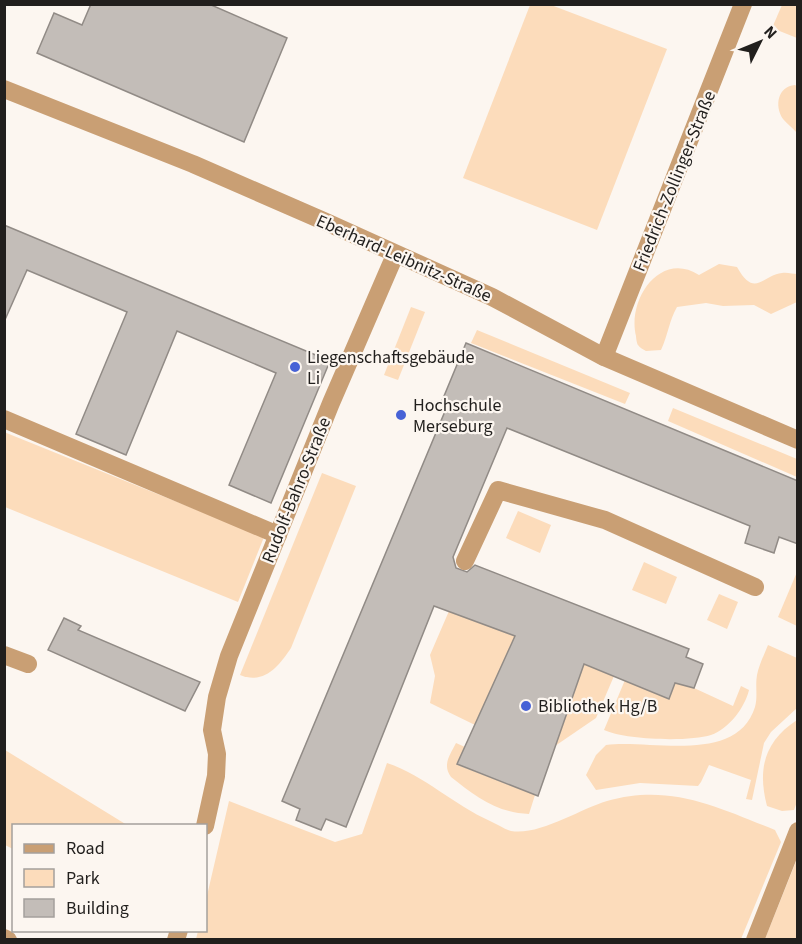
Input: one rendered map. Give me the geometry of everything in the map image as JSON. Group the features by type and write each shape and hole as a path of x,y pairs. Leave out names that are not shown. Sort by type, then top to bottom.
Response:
{"street":[{"name":"Friedrich-Zollinger-Straße","path":"604,357 743,4"},
{"name":"Eberhard-Leibnitz-Straße","path":"5,89 193,165 492,297 604,357 798,440"},
{"name":"Rudolf-Bahro-Straße","path":"205,824 216,776 217,754 212,730 231,649 331,403 395,255"},
{"path":"4,419 200,500 278,535"},
{"path":"465,561 498,490 605,520 755,586"},
{"path":"4,655 28,664"},
{"path":"755,939 798,831"}],"green space":[{"path":"530,5 551,5 667,49 597,230 463,178"},
{"path":"782,5 797,5 797,38 772,28"},
{"path":"789,86 798,87 797,133 783,119 778,103 781,93"},
{"path":"719,264 737,267 743,277 754,283 782,273 797,274 797,302 771,314 754,305 723,306 706,303 677,307 661,350 646,351 640,347 635,322 637,308 642,294 650,283 660,274 671,269 685,269 699,275"},
{"path":"411,307 425,312 398,380 384,375"},
{"path":"477,330 630,393 625,404 471,343"},
{"path":"673,408 797,459 797,477 668,421"},
{"path":"4,432 264,537 238,602 5,507"},
{"path":"322,473 356,486 291,648 276,667 264,676 256,678 240,675"},
{"path":"518,511 551,525 540,553 506,538"},
{"path":"644,562 677,577 666,604 632,590"},
{"path":"797,572 797,626 778,617"},
{"path":"719,594 738,602 727,629 707,620"},
{"path":"449,611 524,640 505,659 475,725 430,703 435,676 430,655"},
{"path":"768,645 797,658 797,708 771,732 764,743 752,800 746,799 751,780 709,765 698,786 640,783 596,790 586,775 596,755 606,745 690,746 712,743 730,737 745,725 755,707 757,675"},
{"path":"577,661 614,676 596,718 555,746"},
{"path":"625,680 669,699 675,683 694,688 733,706 741,686 749,690 735,717 718,732 688,739 641,738 604,730"},
{"path":"797,720 797,802 794,810 782,811 767,806 764,792 764,768 766,757 777,737"},
{"path":"456,743 465,747 458,765 535,795 529,814 497,807 478,797 451,777 447,764"},
{"path":"5,750 125,824 12,824 12,848 5,845"},
{"path":"387,763 414,775 477,814 511,831 534,830 547,826 607,801 630,796 652,795 693,800 733,813 775,830 781,842 741,939 196,939 198,932 207,932 207,896 229,801 335,842 362,834"},
{"path":"797,859 797,939 765,939"}],"building":[{"path":"91,4 209,4 287,38 244,142 37,53 54,13 82,25"},
{"name":"Liegenschaftsgebäude Li","path":"4,225 330,361 271,503 229,485 276,373 177,331 126,455 76,434 127,312 27,270 4,322"},
{"path":"466,343 798,481 798,544 779,537 774,553 745,543 750,526 507,428 453,557 456,568 467,572 475,565 689,649 686,657 703,664 694,688 675,683 669,699 584,664 538,796 457,764 515,636 434,606 346,827 326,819 321,830 296,820 300,809 282,801 448,404 442,401"},
{"path":"64,618 81,626 78,630 200,682 185,711 48,650"}],"place":[{"name":"Liegenschaftsgebäude Li","path":"295,367"},
{"name":"Hochschule Merseburg","path":"401,415"},
{"name":"Bibliothek Hg/B","path":"526,706"}]}
